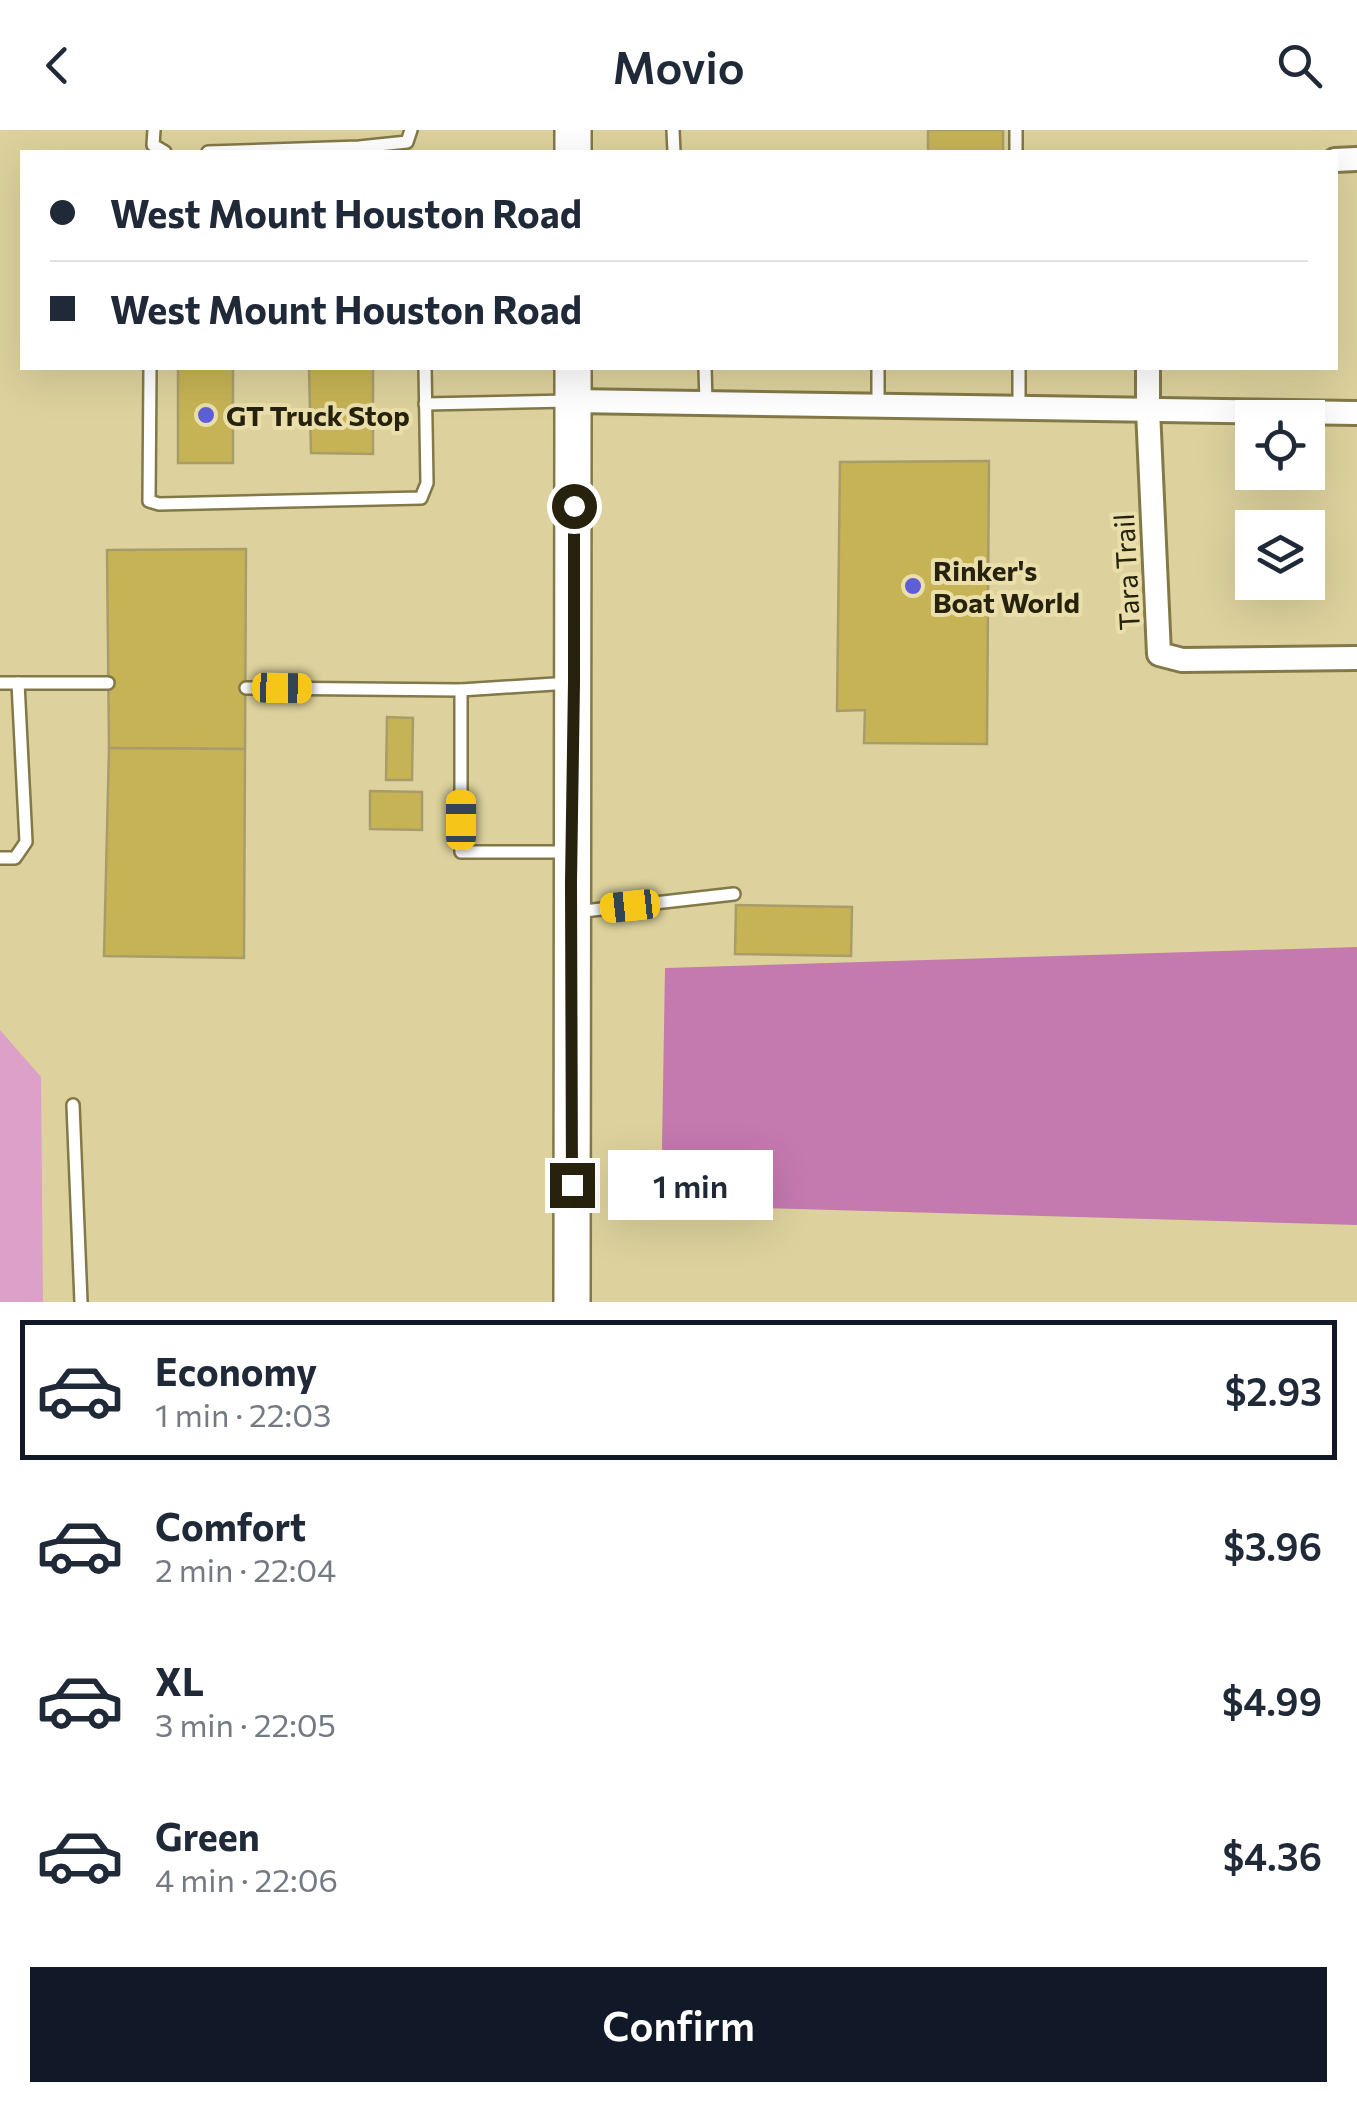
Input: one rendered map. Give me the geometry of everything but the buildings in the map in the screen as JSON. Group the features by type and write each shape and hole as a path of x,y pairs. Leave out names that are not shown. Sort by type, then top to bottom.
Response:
{"main road":[{"path":"572,1302 573,384"}],"street":[{"path":"1148,370 1148,410"},
{"path":"573,384 706,403 1357,413"},
{"name":"Tara Trail","path":"1148,410 1160,654 1182,660 1357,658"}],"lane":[{"path":"268,150 407,142 411,130"},
{"path":"150,370 149,501 160,504 420,498 427,483 425,370"},
{"path":"705,370 706,403"},
{"path":"878,370 878,406"},
{"path":"1019,370 1019,408"},
{"path":"425,404 573,384"},
{"path":"0,682 108,682"},
{"path":"0,858 15,858 26,842 18,682"},
{"path":"246,688 461,690 574,682"},
{"path":"461,690 461,852 571,852"},
{"path":"571,913 734,894"},
{"path":"73,1105 81,1302"}],"shaded area":[{"path":"1357,947 1357,1225 661,1205 665,968"},
{"path":"0,1030 41,1077 43,1302 0,1302"}],"place":[{"name":"GT Truck Stop","path":"206,415"},
{"name":"Rinker's Boat World","path":"913,586"}],"route":[{"path":"572,1185 574,506"}]}
